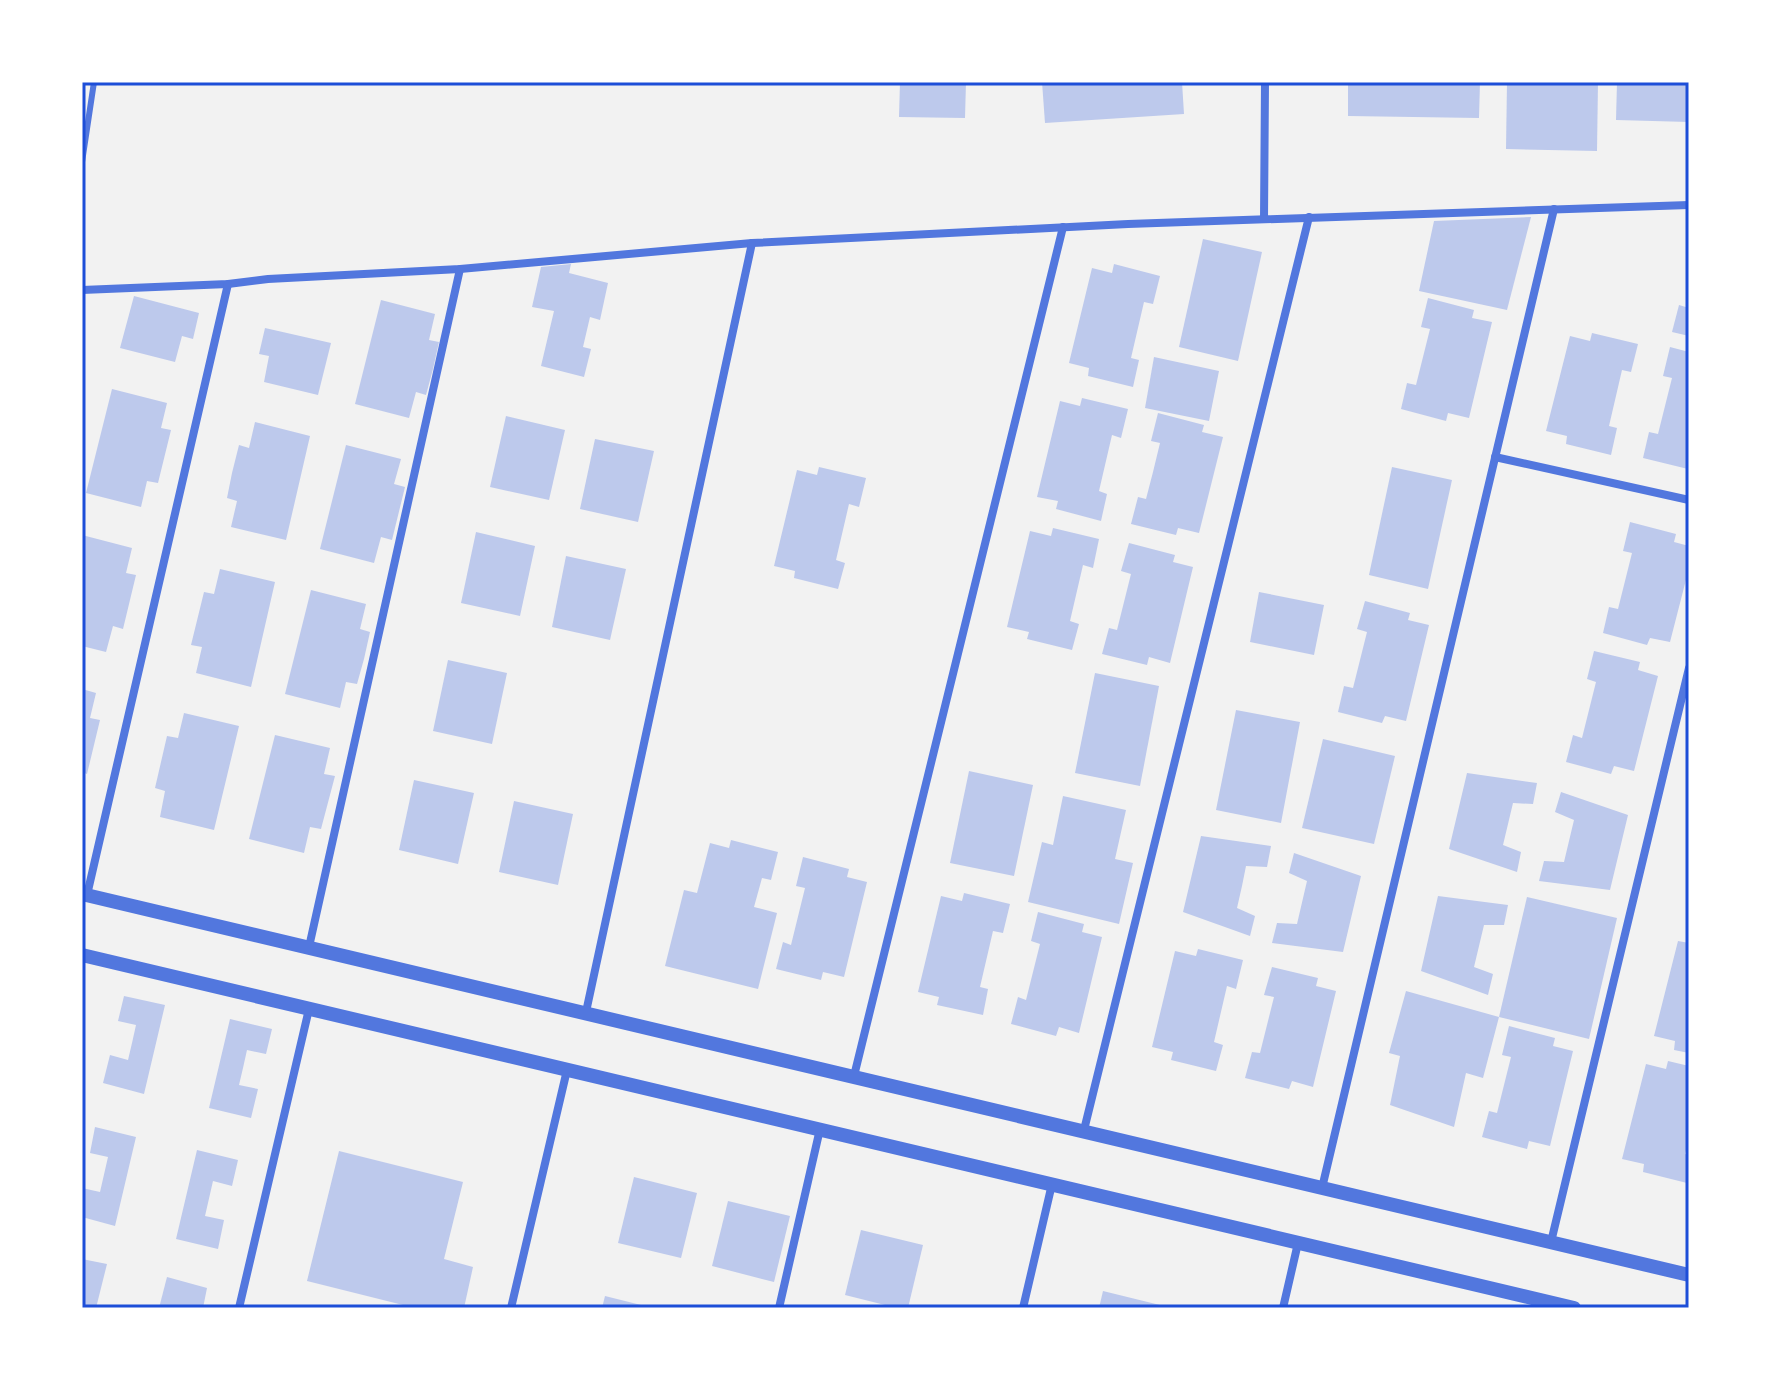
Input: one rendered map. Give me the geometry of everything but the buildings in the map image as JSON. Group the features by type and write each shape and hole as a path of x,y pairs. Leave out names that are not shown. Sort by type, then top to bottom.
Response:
{"street":[{"path":"1264,219 1265,82"},
{"path":"82,290 460,269 752,243 1309,217 1689,205"},
{"path":"1322,1188 1554,209"},
{"path":"1084,1130 1309,217"},
{"path":"854,1076 1063,227"},
{"path":"586,1012 752,243"},
{"path":"309,947 460,269"},
{"path":"228,284 84,894 1689,1275"},
{"path":"1495,457 1689,500"},
{"path":"1551,1242 1689,668"},
{"path":"82,955 1298,1242 1528,1302 1574,1308"},
{"path":"239,1308 309,1009"},
{"path":"511,1308 567,1070"},
{"path":"779,1308 820,1129"},
{"path":"1023,1308 1052,1184"},
{"path":"1283,1308 1298,1242"}],"lane":[{"path":"82,162 94,82"}]}
